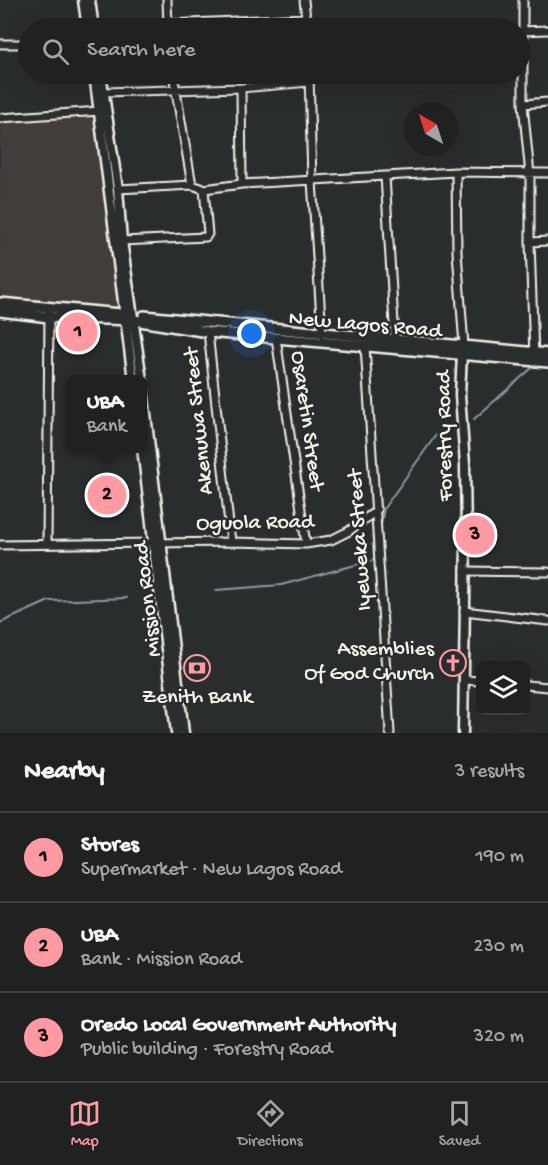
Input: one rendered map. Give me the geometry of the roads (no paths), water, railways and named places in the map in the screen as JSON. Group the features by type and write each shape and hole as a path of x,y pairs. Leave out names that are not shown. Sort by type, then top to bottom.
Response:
{"main road":[{"name":"New Lagos Road","path":"0,303 49,312"},
{"name":"New Lagos Road","path":"0,311 130,317 322,333 534,357 548,362"},
{"name":"New Lagos Road","path":"130,317 208,332 365,346 463,350"},
{"name":"New Lagos Road","path":"534,357 548,354"}],"street":[{"path":"83,0 86,18"},
{"path":"90,0 93,18"},
{"path":"167,0 168,18"},
{"path":"304,0 306,18"},
{"path":"522,18 523,0"},
{"path":"530,31 548,30"},
{"path":"0,44 18,44"},
{"path":"95,84 130,317 141,375"},
{"path":"102,84 118,189 130,317 133,375"},
{"path":"174,84 192,185"},
{"path":"103,92 241,88 286,84"},
{"path":"309,84 312,181 322,333"},
{"path":"523,84 530,175 534,357"},
{"path":"241,88 242,184"},
{"path":"523,104 548,102"},
{"path":"0,118 99,111"},
{"path":"118,189 192,185 204,189 242,184 456,172 530,175 548,173"},
{"path":"456,172 463,350"},
{"path":"385,176 395,340"},
{"path":"122,241 206,237 208,234 204,189"},
{"path":"530,242 548,241"},
{"path":"47,544 49,312"},
{"name":"Akenuwa Street","path":"208,332 231,542"},
{"name":"Osaretin Street","path":"276,338 306,544"},
{"name":"Iyeweka Street","path":"365,346 390,733"},
{"name":"Forestry Road","path":"463,350 460,395 465,465 463,733"},
{"name":"Mission Road","path":"147,433 176,733"},
{"name":"Mission Road","path":"143,453 184,733"},
{"name":"Oguola Road","path":"0,545 231,542 306,544 331,540 349,531 377,510"},
{"path":"465,571 548,572"},
{"path":"464,611 548,621"},
{"path":"464,680 476,681"},
{"path":"530,685 548,687"}],"waterway":[{"path":"474,419 533,367"},
{"path":"380,530 384,508 436,435"},
{"path":"216,590 281,585 374,560 375,554"},
{"path":"0,623 49,601 127,598"}],"place":[{"name":"Stores","path":"78,332"},
{"name":"UBA","path":"107,495"},
{"name":"Oredo Local Government Authority","path":"475,535"},
{"name":"Assemblies Of God Church","path":"453,663"},
{"name":"Zenith Bank","path":"197,668"}]}
